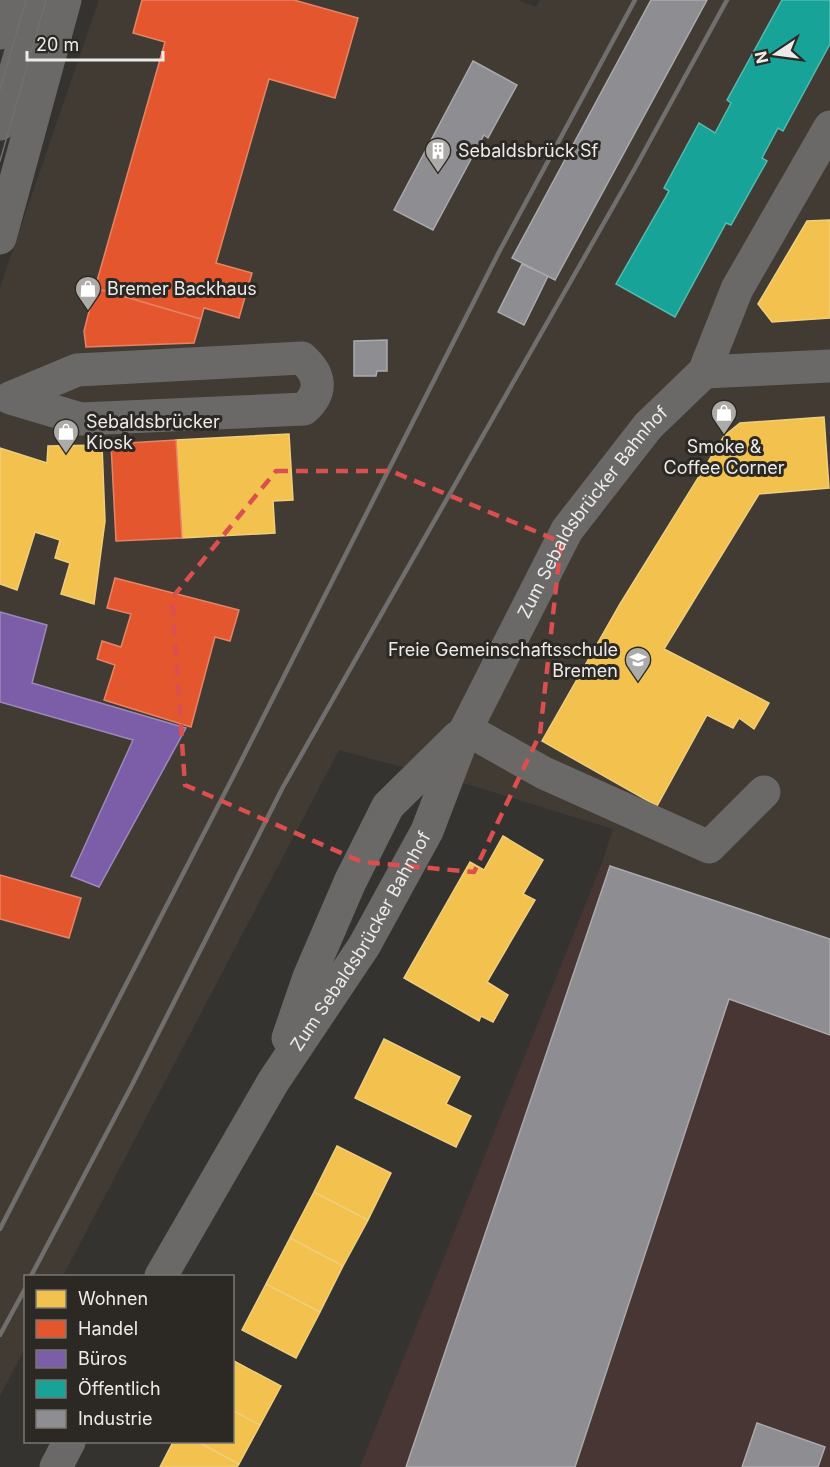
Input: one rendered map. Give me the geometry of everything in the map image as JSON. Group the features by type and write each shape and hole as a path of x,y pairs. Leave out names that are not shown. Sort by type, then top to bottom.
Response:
{"main road":[{"path":"0,33 10,0"},
{"path":"0,238 65,0"}],"street":[{"path":"0,124 36,0"},
{"path":"830,127 737,289 704,372 830,366"},
{"path":"302,358 316,373 317,383 317,393 304,410 81,419 5,399 77,370 302,358"},
{"name":"Zum Sebaldsbrücker Bahnhof","path":"162,1275 273,1082 364,946 422,841 466,729 567,530 648,426 704,372"},
{"path":"466,729 544,773 709,848 764,792"},
{"name":"Zum Sebaldsbrücker Bahnhof","path":"273,1082 309,977 350,882 388,806 466,729"},
{"path":"56,1467 68,1443"}],"highlighted area":[{"path":"276,471 391,471 561,542 540,734 474,872 362,862 185,785 172,598"}],"shaded area":[{"path":"99,0 518,0 536,7 540,0 830,0 830,939 602,863 613,829 473,786 339,750 64,1275 24,1275 24,1350 0,1396 0,287"},
{"path":"602,863 830,939 830,1467 360,1467"}],"building: Wohnen":[{"path":"830,220 830,318 772,322 758,304 807,221"},
{"path":"824,417 829,488 759,494 664,649 769,703 754,729 739,718 733,728 707,715 657,806 542,741 620,604 724,436 740,423"},
{"path":"289,434 293,500 273,501 275,533 182,538 176,440"},
{"path":"102,445 105,521 94,604 61,594 70,563 55,558 60,540 35,532 17,590 0,584 0,448 47,463 48,446"},
{"path":"503,836 543,860 523,894 535,900 487,982 508,995 493,1022 481,1016 479,1021 404,978 470,862 484,870"},
{"path":"384,1039 460,1077 446,1104 471,1116 456,1147 355,1098"},
{"path":"337,1146 391,1173 368,1220 314,1192"},
{"path":"314,1192 368,1220 343,1266 290,1238"},
{"path":"290,1238 343,1266 320,1312 266,1284"},
{"path":"266,1284 320,1312 296,1358 242,1330"},
{"path":"234,1361 281,1386 260,1425 234,1411"},
{"path":"234,1411 260,1425 239,1464 200,1443 234,1443"},
{"path":"172,1443 200,1443 239,1464 237,1467 160,1467"}],"building: Handel":[{"path":"142,0 294,0 358,18 335,98 269,79 216,263 252,273 239,318 204,308 201,319 95,288 165,42 133,33"},
{"path":"95,288 201,319 194,343 86,347 84,331"},
{"path":"176,440 182,538 116,541 111,444"},
{"path":"115,578 239,610 230,641 215,637 191,727 104,700 115,665 97,659 102,641 121,647 131,614 107,608"},
{"path":"0,875 81,898 69,938 0,919"}],"building: Büros":[{"path":"0,612 47,625 32,683 186,728 99,887 71,876 133,740 0,702"}],"building: Öffentlich":[{"path":"782,0 830,0 830,44 783,131 778,128 762,158 767,161 731,225 726,223 675,317 616,284 669,191 664,188 699,123 715,133 731,103 727,100"}],"building: Industrie":[{"path":"651,0 707,0 555,280 512,258"},
{"name":"Sebaldsbrück Sf","path":"473,61 517,85 488,138 484,135 433,230 394,210"},
{"path":"522,264 548,276 524,325 498,312"},
{"path":"387,340 387,371 377,371 376,376 354,376 354,341"},
{"path":"610,866 830,939 830,1035 729,999 575,1467 406,1467"},
{"path":"757,1423 825,1447 818,1467 742,1467"}],"tram line":[{"path":"0,90 26,0"},
{"path":"0,161 46,0"}],"railway":[{"path":"0,1229 236,771 499,252 635,0"},
{"path":"32,1275 131,1087 283,787 634,170 727,0"},
{"path":"0,1335 24,1291"}],"place":[{"name":"Sebaldsbrück Sf","path":"438,174"},
{"name":"Bremer Backhaus","path":"88,312"},
{"name":"Smoke & Coffee Corner","path":"724,436"},
{"name":"Sebaldsbrücker Kiosk","path":"66,455"},
{"name":"Freie Gemeinschaftsschule Bremen","path":"638,683"}]}
